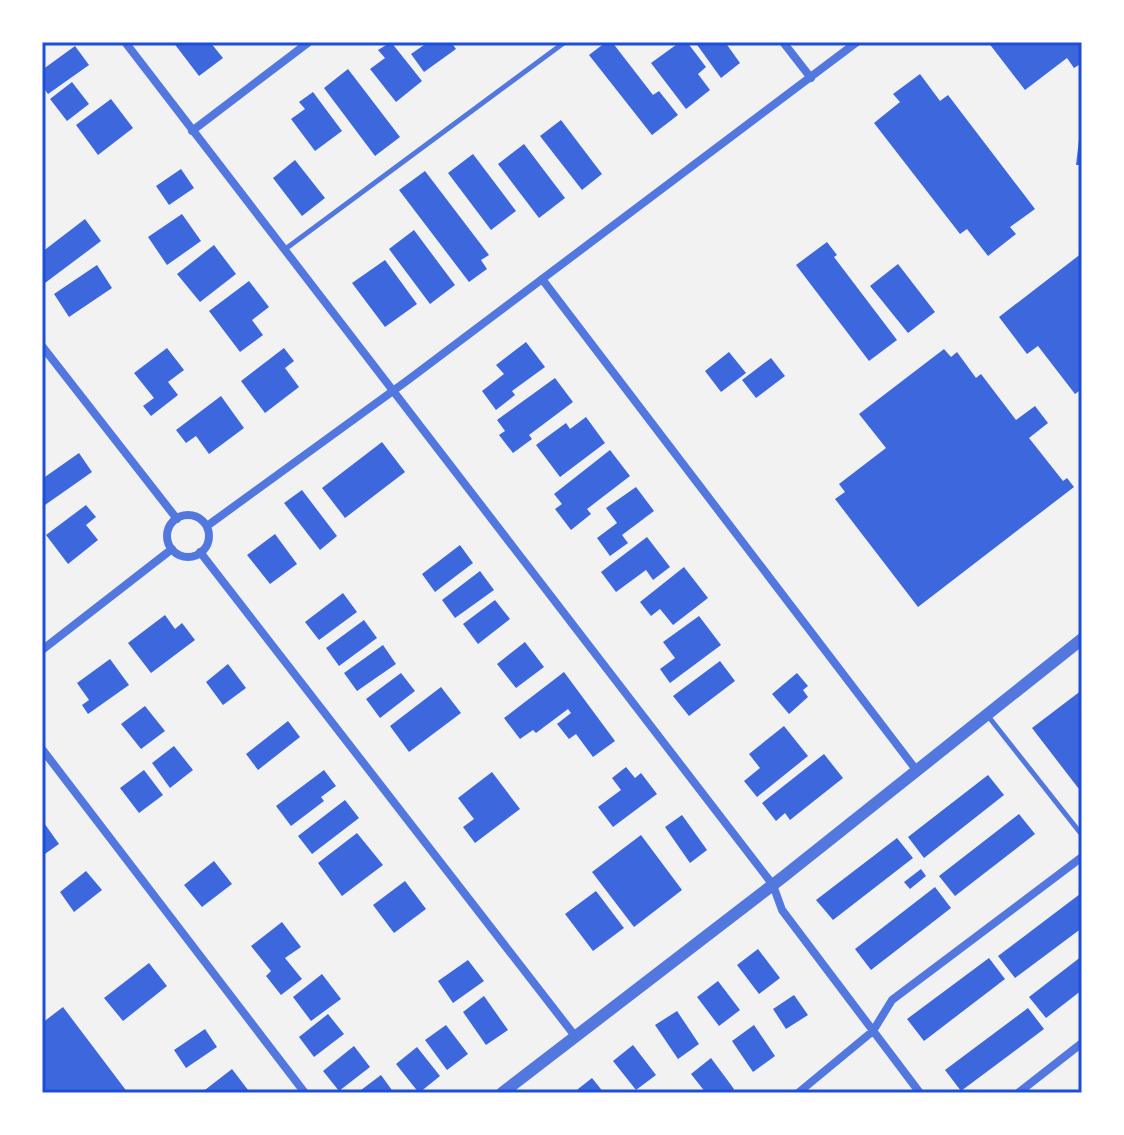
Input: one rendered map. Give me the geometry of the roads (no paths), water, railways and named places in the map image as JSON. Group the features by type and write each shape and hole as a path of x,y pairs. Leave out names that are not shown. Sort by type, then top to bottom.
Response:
{"street":[{"path":"125,42 773,885 782,910 920,1093"},
{"path":"192,131 309,42"},
{"path":"783,42 811,78"},
{"path":"207,526 394,391 857,42"},
{"path":"542,279 917,771"},
{"path":"42,346 177,519"},
{"path":"190,515 207,526 209,538 200,552 189,557 172,549 167,537 177,519 190,515"},
{"path":"42,650 172,549"},
{"path":"200,552 575,1036"},
{"path":"502,1093 773,885 1082,639"},
{"path":"42,749 305,1093"},
{"path":"798,1093 873,1031 892,1000 1082,857"},
{"path":"1018,1093 1082,1043"}],"lane":[{"path":"284,250 565,42"},
{"path":"987,715 1082,835"}]}
